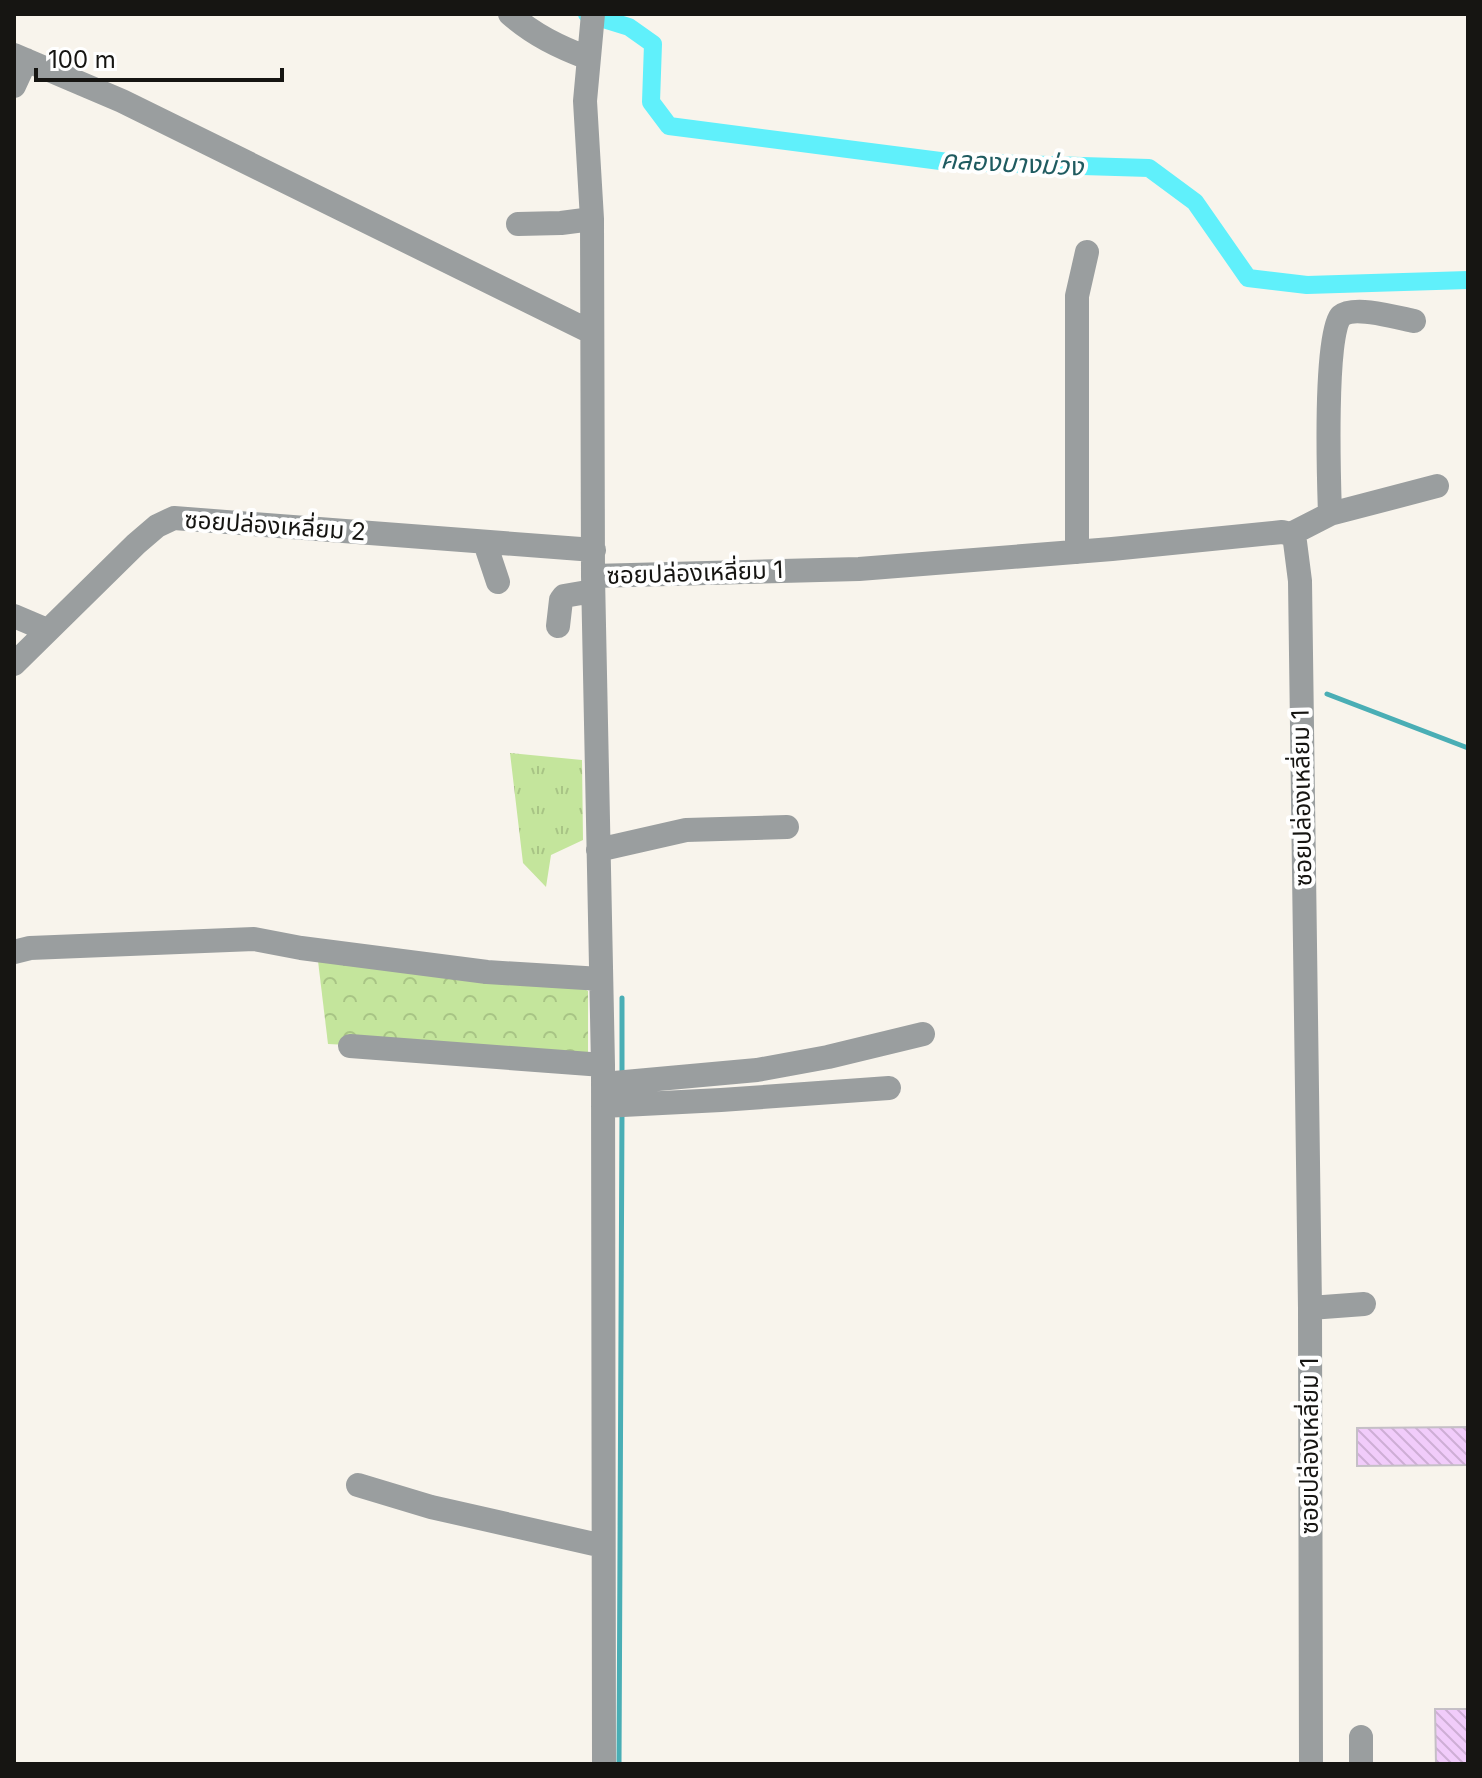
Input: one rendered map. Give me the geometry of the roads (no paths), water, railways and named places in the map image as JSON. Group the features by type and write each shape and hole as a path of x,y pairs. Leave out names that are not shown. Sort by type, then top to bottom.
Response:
{"street":[{"path":"510,14 526,29 555,45 589,49"},
{"path":"593,14 585,101 592,219 593,584 603,1085 604,1764"},
{"path":"14,86 20,58 149,114 591,332"},
{"path":"518,224 592,219"},
{"path":"1077,552 1077,296 1087,252"},
{"path":"1330,514 1330,398 1334,333 1338,319 1343,314 1354,312 1414,321"},
{"path":"1291,534 1330,514 1437,486"},
{"name":"ซอยปล่องเหลี่ยม 2","path":"14,664 136,544 157,526 174,518 594,550"},
{"name":"ซอยปล่องเหลี่ยม 1","path":"593,584 859,569 1282,532 1291,534 1295,542 1300,581 1310,1308 1311,1764"},
{"path":"485,543 498,582"},
{"path":"558,626 564,596 593,584"},
{"path":"14,616 47,630"},
{"path":"598,850 686,830 787,827"},
{"path":"14,952 30,948 254,939 487,972 601,979"},
{"path":"603,1085 757,1070 923,1034"},
{"path":"350,1046 721,1100 889,1088"},
{"path":"1310,1308 1364,1304"},
{"path":"358,1485 431,1507 603,1546"},
{"path":"1361,1737 1361,1764"}],"waterway":[{"name":"คลองบางม่วง","path":"587,14 629,27 653,44 651,102 669,126 948,162 1149,168 1195,202 1248,278 1307,285 1468,280"},
{"path":"1327,694 1468,748"},
{"path":"622,998 622,1077"},
{"path":"619,1764 622,1111"}]}
